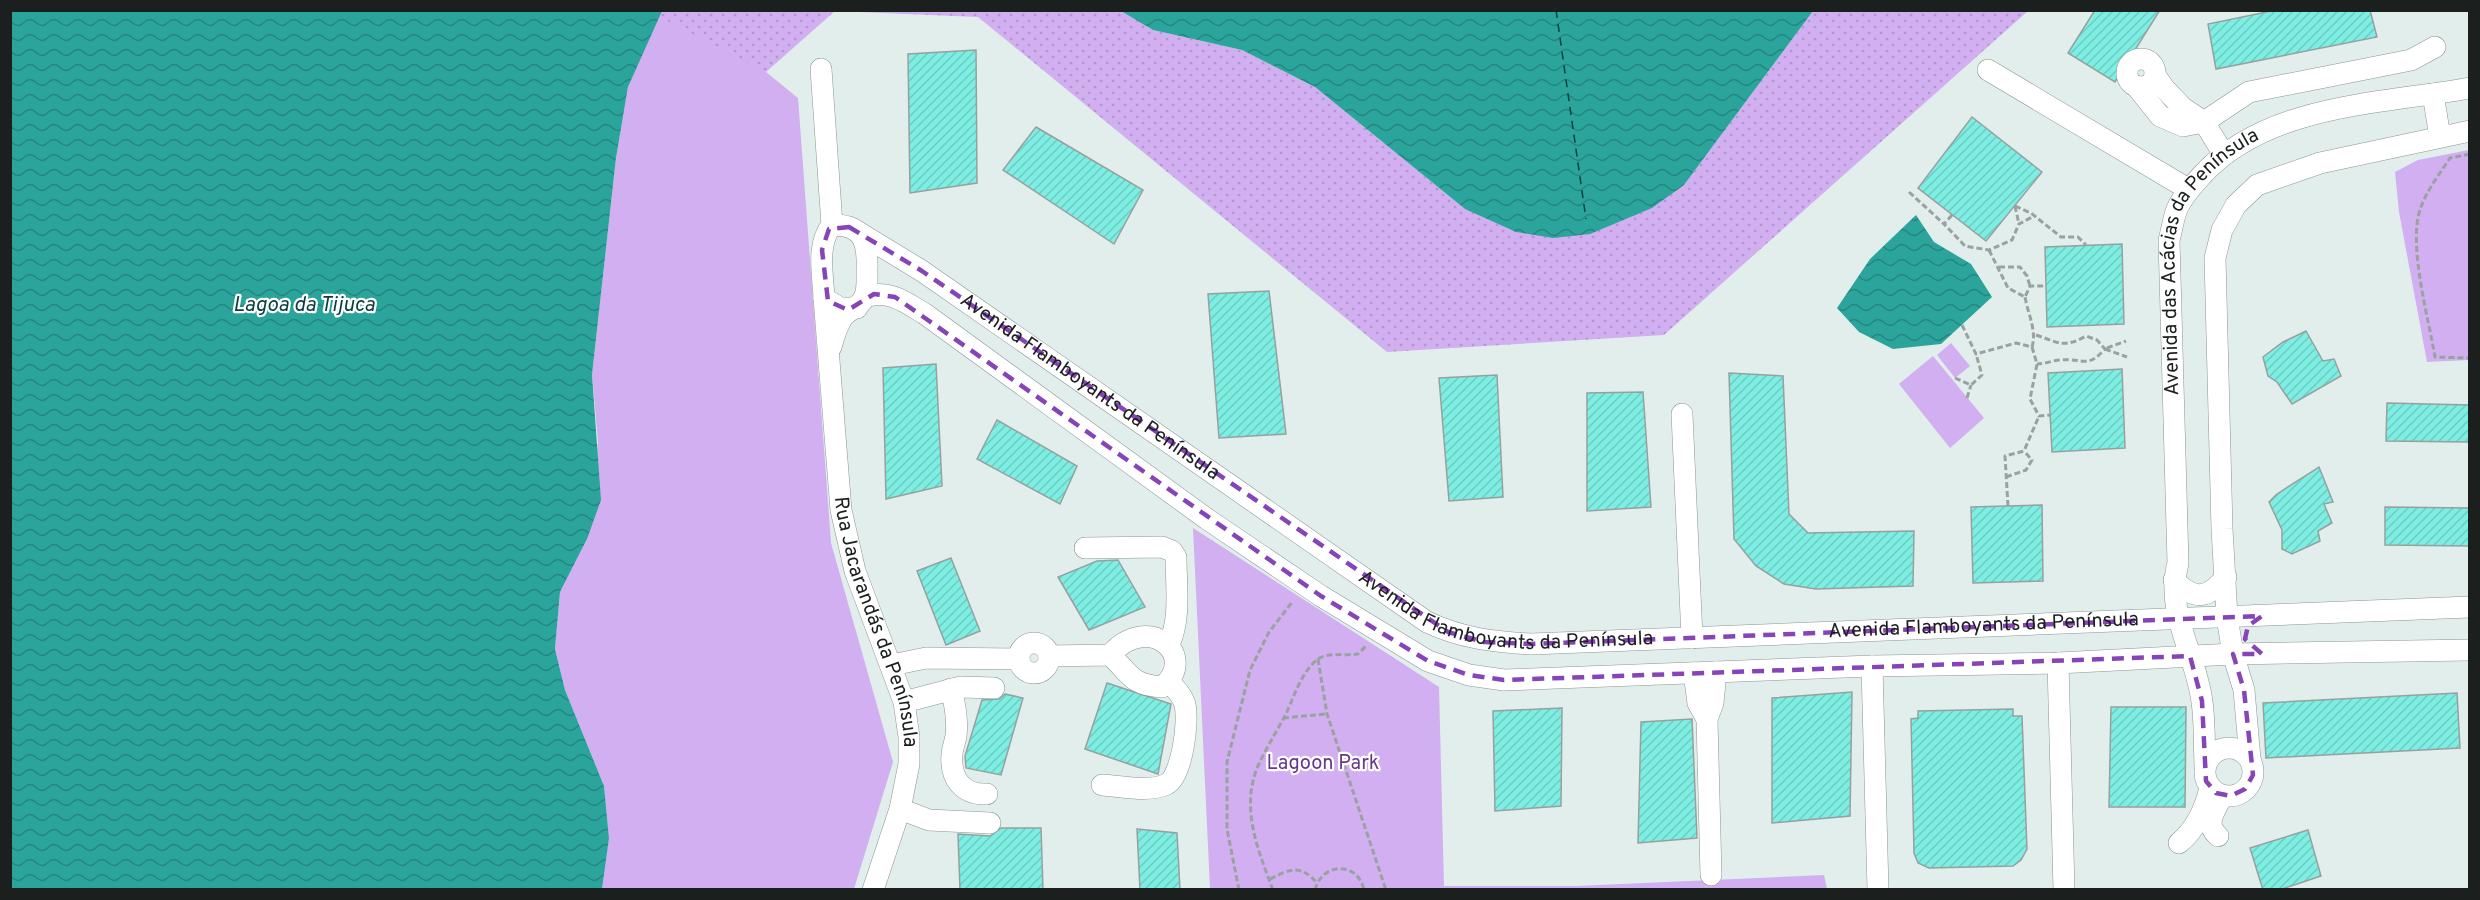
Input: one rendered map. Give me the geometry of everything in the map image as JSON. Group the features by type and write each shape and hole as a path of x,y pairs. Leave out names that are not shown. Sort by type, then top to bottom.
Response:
{"street":[{"path":"2223,153 2204,122 2183,108 2164,88 2156,75 2148,86 2136,86 2160,116 2183,126 2204,122 2249,92 2411,60 2435,47"},
{"name":"Rua Jacarandás da Península","path":"821,69 832,225 825,235 822,250 824,298 830,350 841,510 855,571 904,702 909,764 900,809 873,890"},
{"path":"1988,70 2188,189"},
{"name":"Avenida das Acácias da Península","path":"2205,766 2202,701 2177,619 2174,580 2178,563 2169,240 2177,209 2188,189 2223,153 2264,129 2334,111 2469,88"},
{"path":"2433,94 2440,137"},
{"name":"Avenida das Acácias da Península","path":"2250,759 2244,690 2227,617 2222,529 2215,258 2222,230 2236,205 2257,185 2320,163 2469,131"},
{"path":"824,298 840,308 861,302 867,251 858,232 842,225 832,225"},
{"name":"Avenida Flamboyants da Península","path":"858,232 922,271 1427,622 1448,632 1484,642 1531,644 2469,608"},
{"name":"Avenida Flamboyants da Península","path":"861,302 874,294 890,295 925,314 1207,519 1305,585 1370,627 1436,664 1469,675 1504,680 1872,666 2058,663 2234,654 2469,650"},
{"name":"Rua Jacarandás da Península","path":"830,350 843,317 861,302"},
{"path":"1682,414 1692,638"},
{"path":"1085,548 1162,547 1172,550 1176,557 1175,631 1168,644"},
{"path":"2174,580 2182,588 2201,595 2215,590 2226,577"},
{"path":"1370,627 1369,600 1382,590"},
{"path":"2262,616 2252,621 2245,639 2247,645 2262,654"},
{"path":"892,665 926,658 1019,659 1026,670 1039,672 1048,663 1049,656 1110,655 1118,646 1133,637 1160,639 1168,644 1174,653 1169,682 1162,687 1136,681 1124,673 1110,655"},
{"path":"2058,663 2064,890"},
{"path":"1872,666 1878,890"},
{"path":"1711,875 1707,719 1713,703 1716,672"},
{"path":"1694,673 1698,703 1707,719"},
{"path":"1102,785 1153,788 1168,783 1177,773 1185,722 1185,704 1169,682"},
{"path":"904,702 951,689 994,687"},
{"path":"951,689 956,710 956,736 952,754 953,773 967,791 974,794 987,794"},
{"path":"2221,749 2237,749 2250,759 2253,775 2245,789 2231,796 2216,792 2204,774 2208,758 2221,749"},
{"path":"2216,792 2210,819 2213,831 2218,836"},
{"path":"2179,843 2190,834 2205,806 2216,792"},
{"path":"900,809 929,820 990,823"}],"path":[{"path":"2469,154 2450,158 2427,192 2419,213 2417,234 2422,288 2435,357 2469,358"},
{"path":"1909,192 1965,246 1989,250 2012,240 2019,224 2015,206 2034,216 2061,237 2078,237 2086,245"},
{"path":"1944,224 1952,215"},
{"path":"2019,224 2034,216"},
{"path":"1989,250 2008,288 2025,297"},
{"path":"1999,267 2020,267 2027,276 2030,286 2025,297 2028,318 2036,335 2056,344 2074,343 2086,336 2097,340 2105,349 2127,357"},
{"path":"2030,286 2046,286"},
{"path":"1962,325 1976,354 1982,375 1971,385 1967,398"},
{"path":"2036,335 2032,347 2037,364 2030,399 2039,416"},
{"path":"2037,364 2047,364 2058,360 2081,363 2095,360 2105,349 2126,341"},
{"path":"1976,354 2016,343 2032,347"},
{"path":"1955,378 1971,385"},
{"path":"2039,416 2050,415"},
{"path":"2024,451 2039,416"},
{"path":"2008,506 2005,456 2024,451"},
{"path":"2006,477 2026,470 2032,460 2024,451"},
{"path":"1239,890 1227,829 1227,762 1236,715 1250,670 1269,632 1305,585"},
{"path":"1273,890 1255,842 1250,811 1251,788 1258,767 1303,677 1318,659 1327,655 1358,654 1365,649 1370,627"},
{"path":"1318,659 1327,714 1386,890"},
{"path":"1283,718 1327,714"},
{"path":"1269,880 1291,868 1300,868 1317,883"},
{"path":"1315,890 1317,883 1327,871 1342,868 1356,874 1364,890"}],"highlighted area":[{"path":"849,227 922,271 1448,632 1484,642 1531,644 2262,616 2248,626 2245,639 2262,654 2233,654 2244,690 2253,775 2245,789 2231,796 2216,793 2206,781 2202,701 2190,656 1504,680 1469,675 1428,661 1321,596 895,297 874,294 848,310 828,301 822,250 829,229"}],"green space":[{"path":"662,11 835,11 766,72 602,889 609,838 658,16"},
{"path":"835,11 1121,11 1153,30 1242,50 1315,87 1465,209 1684,185 1813,11 2028,11 1664,335 1387,352 978,17"},
{"path":"658,16 766,72 798,98 831,543 893,762 854,889 602,889 609,838 604,786 565,690 555,649 560,592 587,539 598,442 592,375 616,158 628,87"},
{"path":"2469,150 2469,360 2427,362 2399,212 2395,172 2418,160"},
{"path":"1951,343 1970,366 1955,378 1937,355"},
{"path":"1933,356 1984,418 1950,448 1899,384"},
{"name":"Lagoon Park","path":"1193,528 1439,687 1444,886 1576,886 1824,875 1827,889 1210,889"}],"water":[{"name":"Lagoa da Tijuca","path":"10,11 662,11 628,87 616,158 592,375 601,500 587,539 560,592 555,649 565,690 604,786 609,838 602,889 11,889"},
{"path":"1121,11 1813,11 1684,185 1652,208 1590,234 1553,238 1516,232 1465,209 1315,87 1242,50 1153,30"},
{"path":"1916,215 1934,242 1971,264 1992,297 1941,344 1893,349 1859,332 1837,308 1870,259"}],"building":[{"path":"2095,10 2160,10 2115,82 2068,53"},
{"path":"2276,10 2370,10 2377,37 2216,69 2208,24"},
{"path":"976,50 977,183 910,193 908,54"},
{"path":"1972,117 2042,172 1986,241 1918,188"},
{"path":"1036,127 1143,190 1114,244 1003,170"},
{"path":"2122,244 2124,324 2047,327 2045,247"},
{"path":"1269,291 1286,434 1219,438 1208,294"},
{"path":"2306,331 2323,361 2334,359 2341,376 2292,404 2277,382 2268,376 2263,357 2283,342"},
{"path":"936,364 942,486 886,499 883,368"},
{"path":"2122,369 2125,448 2052,452 2048,373"},
{"path":"1729,373 1783,376 1789,514 1808,533 1914,531 1913,586 1816,589 1784,584 1756,566 1734,539"},
{"path":"1497,375 1503,497 1449,501 1439,378"},
{"path":"1643,392 1651,507 1587,511 1587,393"},
{"path":"2387,403 2469,405 2469,442 2386,441"},
{"path":"997,420 1077,466 1060,504 977,459"},
{"path":"2319,467 2333,502 2324,504 2332,523 2318,531 2320,541 2292,554 2282,549 2282,530 2269,502 2277,494"},
{"path":"2042,505 2043,581 1973,583 1971,507"},
{"path":"2385,507 2469,508 2469,546 2385,545"},
{"path":"951,558 980,631 946,645 917,571"},
{"path":"1118,560 1145,607 1089,630 1058,577 1097,561"},
{"path":"1107,683 1171,704 1158,774 1085,749"},
{"path":"1852,692 1850,816 1772,823 1772,698"},
{"path":"2457,693 2460,748 2266,758 2263,703"},
{"path":"1005,694 1023,698 1001,775 966,768 965,756 982,700 999,699"},
{"path":"2111,707 2186,707 2185,807 2109,807"},
{"path":"1562,708 1561,806 1495,811 1493,711"},
{"path":"2013,709 2013,716 2022,716 2027,849 2021,860 2013,866 1929,868 1918,863 1914,853 1911,719 1918,718 1918,711"},
{"path":"1692,719 1697,838 1638,843 1641,722"},
{"path":"1001,828 1041,828 1043,890 960,890 958,834 990,836"},
{"path":"1137,829 1177,833 1180,890 1140,890"},
{"path":"2308,830 2321,876 2279,890 2263,890 2250,848"}],"ferry route":[{"path":"1556,10 1586,219"}]}
